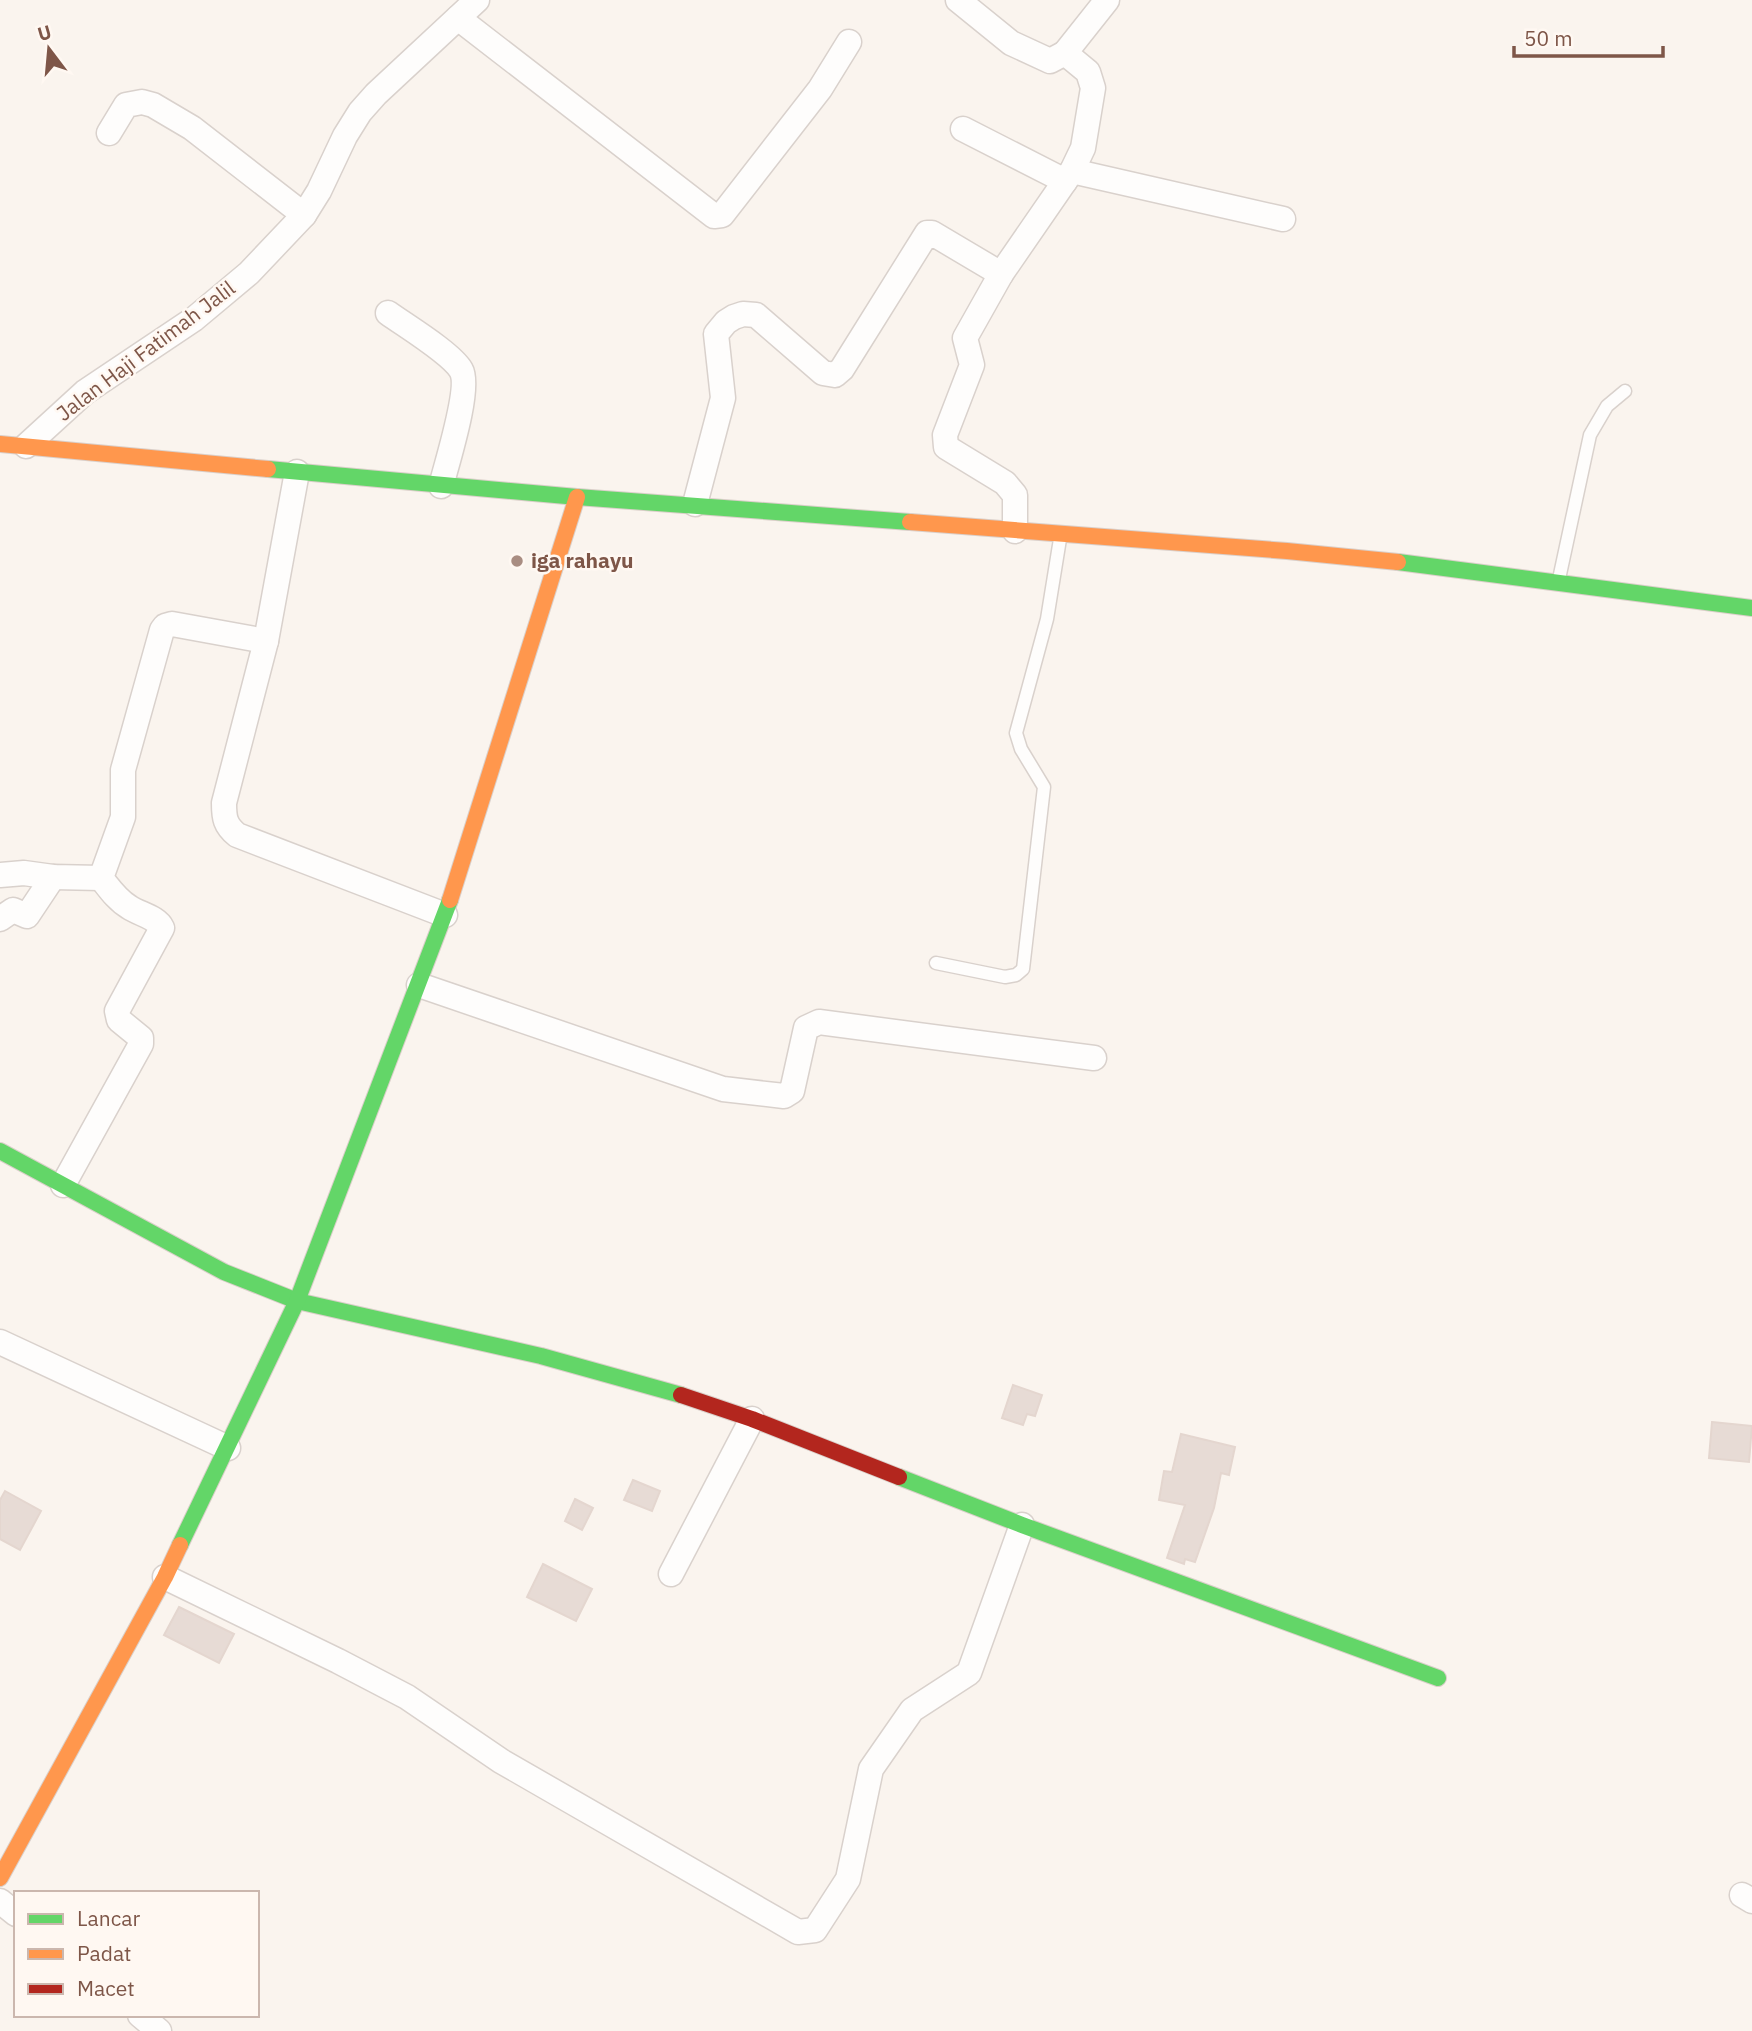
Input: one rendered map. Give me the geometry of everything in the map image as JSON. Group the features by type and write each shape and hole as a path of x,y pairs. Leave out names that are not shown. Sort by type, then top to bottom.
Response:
{"street":[{"name":"Jalan Haji Fatimah Jalil","path":"26,446 85,392 194,319 249,274 304,215 360,112 477,0"},
{"path":"969,3 1011,43 1050,61 1065,53 1107,0"},
{"path":"458,18 714,216 722,215 820,89 849,42"},
{"path":"1015,531 1015,495 1005,483 946,447 945,435 972,365 965,338 1001,274 1069,176 1083,148 1093,88 1088,72 1065,53"},
{"path":"109,133 125,105 142,102 153,105 192,128 304,215"},
{"path":"963,129 1069,176 1283,219"},
{"path":"695,505 723,398 716,341 718,330 726,322 743,314 756,316 823,373 835,374 842,369 927,233 1001,274"},
{"path":"388,313 455,362 464,377 463,394 441,486"},
{"path":"0,444 441,486 1391,561 1752,608"},
{"path":"298,472 266,641 224,803 224,818 228,827 237,835 445,915"},
{"path":"0,1878 9,1841 165,1577 297,1301 445,915 577,497"},
{"path":"101,878 123,817 123,770 129,741 164,627 172,624 266,641"},
{"path":"0,875 24,873 53,877 101,878"},
{"path":"0,919 13,910 27,916 53,877"},
{"path":"63,1185 141,1044 141,1038 119,1020 117,1011 162,928 159,922 127,906 110,891 101,878"},
{"path":"419,985 723,1089 784,1096 792,1091 806,1027 819,1022 1094,1058"},
{"path":"0,1151 224,1272 297,1301 541,1356 663,1389 752,1419 1022,1525 1438,1678"},
{"path":"0,1342 228,1448"},
{"path":"671,1574 752,1419"},
{"path":"165,1577 407,1697 501,1761 798,1932 815,1930 848,1878 872,1769 912,1710 969,1673 1022,1525"},
{"path":"0,1901 14,1912"},
{"path":"142,2017 159,2031"}],"lane":[{"path":"1558,582 1590,435 1607,405 1625,391"},
{"path":"936,963 1005,977 1016,975 1023,970 1044,787 1021,749 1016,733 1047,619 1061,534"}],"building":[{"path":"1013,1385 1042,1395 1035,1416 1027,1414 1023,1425 1002,1418"},
{"path":"1712,1422 1752,1426 1749,1462 1709,1458"},
{"path":"1181,1434 1235,1447 1229,1475 1221,1473 1214,1508 1195,1562 1185,1559 1184,1564 1167,1558 1185,1505 1159,1500 1164,1471 1172,1472"},
{"path":"633,1480 660,1491 652,1511 624,1500"},
{"path":"5,1491 41,1511 20,1550 0,1539 0,1500"},
{"path":"575,1499 593,1508 582,1530 565,1521"},
{"path":"543,1564 592,1589 576,1621 527,1597"},
{"path":"179,1607 234,1634 219,1663 164,1635"}],"traffic: fast":[{"path":"268,469 577,497 910,522"},
{"path":"1398,562 1752,608"},
{"path":"180,1545 297,1301 450,900"},
{"path":"0,1151 224,1272 297,1301 541,1356 681,1395"},
{"path":"899,1477 1438,1678"}],"traffic: slow":[{"path":"0,444 268,469"},
{"path":"450,900 577,497"},
{"path":"910,522 1398,562"},
{"path":"0,1878 180,1545"}],"traffic: jam":[{"path":"681,1395 752,1419 899,1477"}],"place":[{"name":"iga rahayu","path":"517,561"}]}
